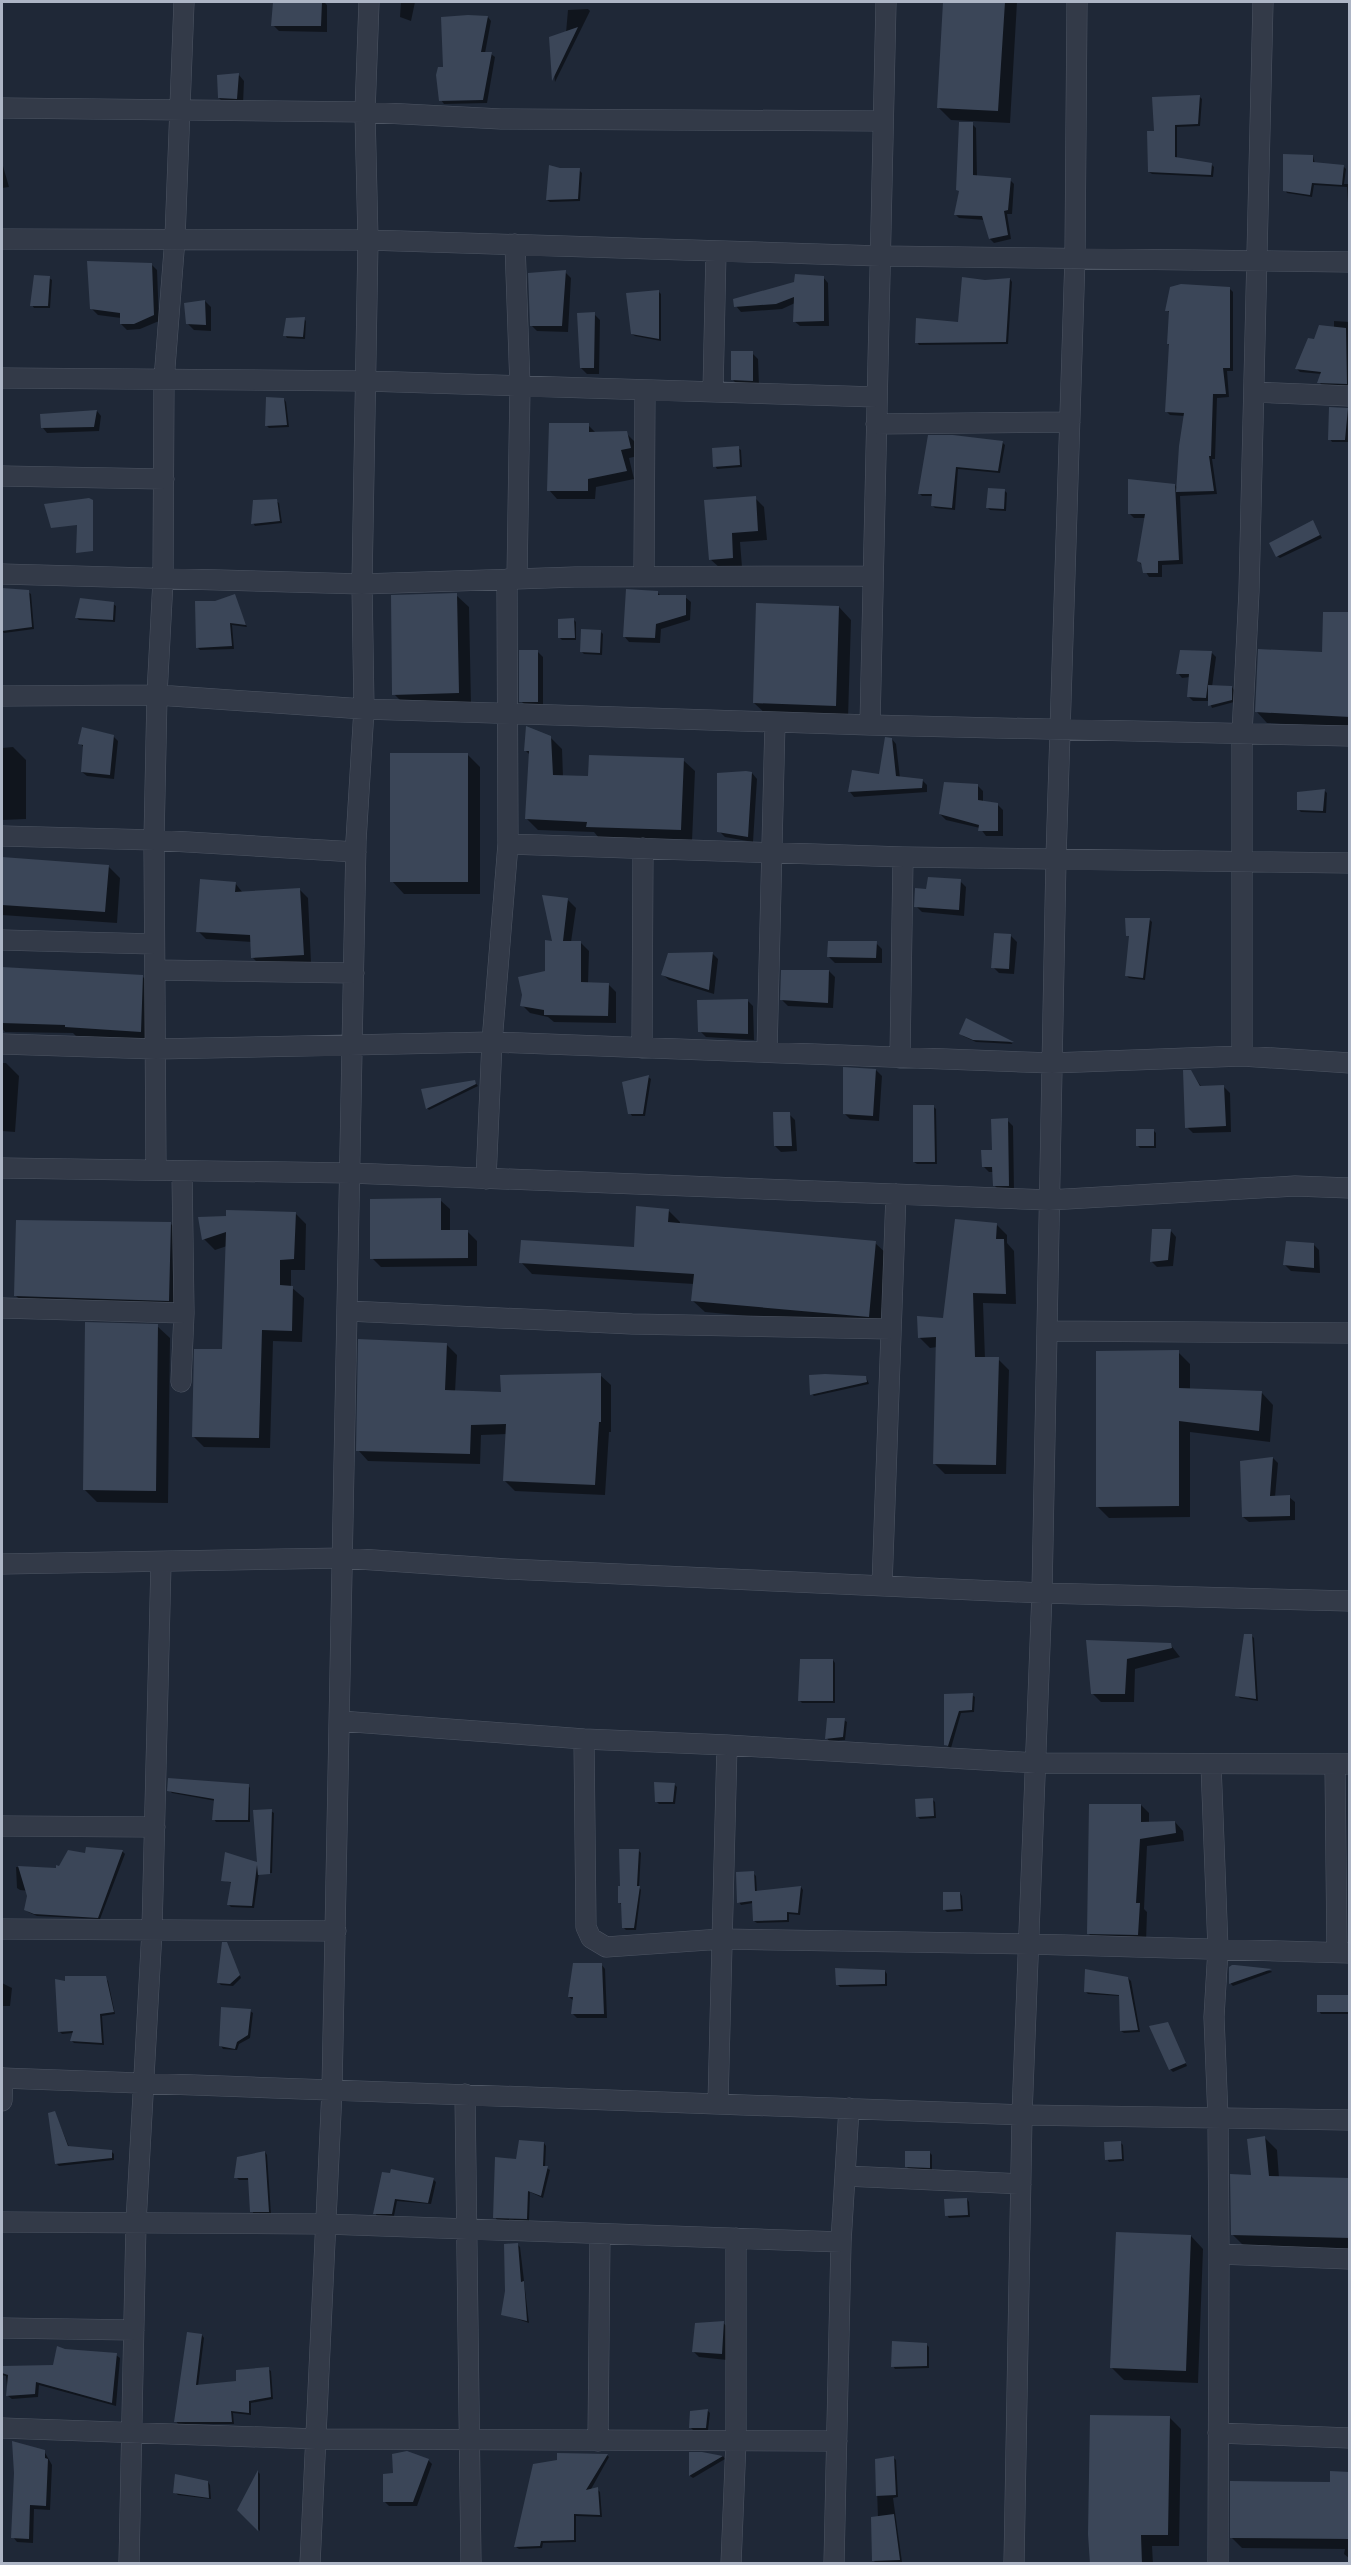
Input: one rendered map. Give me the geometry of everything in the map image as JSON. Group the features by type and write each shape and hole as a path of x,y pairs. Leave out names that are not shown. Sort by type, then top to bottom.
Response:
{"street":[{"path":"156,1170 154,840 157,695 163,580 164,380 175,238 183,2"},
{"path":"310,2564 332,2090 336,1931 356,852 364,709 362,584 368,240 366,112 369,2"},
{"path":"870,725 886,2"},
{"path":"1014,2564 1022,2115 1042,1593 1056,858 1075,257 1077,2"},
{"path":"1242,1056 1242,734 1249,591 1263,2"},
{"path":"2,108 366,112 501,118 883,121"},
{"path":"2,239 368,240 880,256 1350,262"},
{"path":"486,1179 492,1042 508,844 507,714 520,386 515,244"},
{"path":"714,392 716,251"},
{"path":"2,378 366,381 876,397"},
{"path":"644,576 645,390"},
{"path":"1254,392 1350,396"},
{"path":"876,424 1070,422"},
{"path":"2,476 164,479"},
{"path":"2,574 362,584 644,576 873,576"},
{"path":"2,696 157,695 364,709 507,714 1350,736"},
{"path":"767,1052 775,722"},
{"path":"2,836 154,840 356,852"},
{"path":"508,844 903,857 1350,863"},
{"path":"642,1048 643,848"},
{"path":"900,1058 903,857"},
{"path":"2,940 154,944"},
{"path":"155,970 354,973"},
{"path":"2,1044 156,1049 492,1042 1052,1063 1242,1056 1350,1063"},
{"path":"2,1168 350,1173 1049,1200 1295,1186 1350,1188"},
{"path":"181,1382 184,1313 182,1171"},
{"path":"882,1586 896,1194"},
{"path":"2,1308 184,1313"},
{"path":"348,1311 632,1324 891,1329"},
{"path":"1047,1331 1350,1333"},
{"path":"2,1564 344,1558 519,1570 1042,1593 1350,1601"},
{"path":"129,2564 136,2223 152,1930 161,1563"},
{"path":"340,1721 584,1739 1036,1763 1342,1764 1343,1953 1029,1944 722,1939 606,1947 591,1938 586,1926 584,1739"},
{"path":"718,2103 727,1745"},
{"path":"1212,1764 1218,1949 1214,2027 1218,2118 1218,2564"},
{"path":"2,1826 155,1827"},
{"path":"2,1929 336,1931"},
{"path":"2,2101 2,2078 1022,2115 1350,2120"},
{"path":"465,2094 471,2564"},
{"path":"834,2564 841,2242 849,2108"},
{"path":"845,2176 1021,2184"},
{"path":"2,2222 326,2224 841,2242"},
{"path":"598,2441 600,2234"},
{"path":"731,2564 736,2441 736,2238"},
{"path":"1219,2254 1350,2259"},
{"path":"2,2328 134,2330"},
{"path":"2,2428 316,2439 837,2441"},
{"path":"1218,2433 1350,2438"}],"building":[{"path":"273,2 322,2 321,26 271,26"},
{"path":"943,2 1005,2 998,111 937,108"},
{"path":"488,16 481,52 492,52 483,100 439,101 436,75 438,67 443,67 441,17"},
{"path":"578,27 552,81 549,37"},
{"path":"239,73 237,99 218,98 217,75"},
{"path":"1200,95 1198,124 1175,125 1175,157 1212,163 1211,175 1148,172 1147,131 1154,131 1152,97"},
{"path":"959,122 973,122 973,175 1011,178 1008,210 1004,211 1008,235 989,239 982,216 954,215 959,191 956,190"},
{"path":"1283,154 1313,155 1313,162 1344,165 1342,185 1312,183 1310,195 1283,191"},
{"path":"549,165 560,168 580,168 578,199 546,200"},
{"path":"87,261 152,263 154,315 134,324 120,324 120,313 90,309"},
{"path":"566,270 562,326 530,326 528,273"},
{"path":"795,274 824,276 824,321 793,322 794,297 776,304 734,307 733,299 794,282"},
{"path":"34,275 50,276 48,306 30,306"},
{"path":"962,277 985,280 1010,278 1006,342 915,343 916,318 958,322"},
{"path":"1181,284 1230,287 1230,368 1223,368 1226,394 1213,394 1211,456 1209,456 1214,491 1176,492 1184,413 1165,412 1169,311 1165,311 1170,287"},
{"path":"659,290 659,339 631,334 626,293"},
{"path":"205,300 206,325 186,324 184,303"},
{"path":"595,312 594,368 580,368 577,313"},
{"path":"305,317 303,337 283,336 286,318"},
{"path":"1319,325 1346,328 1347,384 1317,383 1321,372 1295,369 1308,338 1314,339"},
{"path":"731,351 753,351 753,381 731,380"},
{"path":"266,397 284,398 287,425 265,426"},
{"path":"1329,407 1348,408 1345,440 1328,440"},
{"path":"97,410 94,427 41,428 40,414"},
{"path":"549,423 589,423 589,432 627,431 631,448 621,450 627,471 588,479 588,491 547,491"},
{"path":"928,435 953,435 1003,441 998,471 956,467 952,508 931,506 932,494 918,494"},
{"path":"739,446 740,465 713,467 712,448"},
{"path":"1128,479 1175,484 1179,560 1158,561 1158,573 1143,573 1141,563 1137,561 1145,514 1128,514"},
{"path":"988,488 1005,489 1004,509 986,508"},
{"path":"756,496 758,531 732,533 733,558 709,560 704,500"},
{"path":"89,498 93,500 93,551 76,553 77,525 51,528 44,504"},
{"path":"277,499 280,521 251,524 253,500"},
{"path":"1313,520 1320,535 1276,557 1269,543"},
{"path":"2,588 29,590 32,627 2,631"},
{"path":"626,589 658,591 658,595 686,595 686,615 656,624 655,638 623,637"},
{"path":"457,593 459,693 392,695 391,595"},
{"path":"235,594 246,625 230,623 232,646 196,648 195,601 215,601"},
{"path":"80,598 114,602 113,620 75,618"},
{"path":"756,603 839,606 836,706 753,703"},
{"path":"1323,612 1350,612 1350,717 1255,712 1258,649 1322,652"},
{"path":"574,618 575,638 558,638 558,619"},
{"path":"581,629 601,630 600,653 580,652"},
{"path":"519,650 538,650 538,702 519,702"},
{"path":"1180,650 1212,651 1206,698 1187,697 1189,674 1176,674"},
{"path":"1208,685 1232,686 1232,700 1208,706"},
{"path":"526,726 551,736 553,775 588,776 589,755 684,758 681,830 586,827 587,822 525,819 529,751 524,751"},
{"path":"82,727 114,735 110,775 81,772 83,745 78,744"},
{"path":"885,737 892,738 896,776 923,779 922,788 848,792 852,770 879,774"},
{"path":"390,753 468,753 468,882 390,882"},
{"path":"752,772 748,837 717,832 717,773"},
{"path":"944,782 978,784 978,800 998,803 998,831 978,831 979,825 939,814"},
{"path":"1325,789 1323,811 1297,810 1297,792"},
{"path":"2,857 109,865 105,912 2,905"},
{"path":"928,877 961,879 959,910 914,907 915,888 926,889"},
{"path":"200,879 236,882 235,892 300,888 304,955 251,958 250,935 196,932"},
{"path":"542,895 568,898 563,941 581,941 581,982 609,983 608,1016 544,1015 544,1010 520,1006 522,995 518,977 545,971 545,940 552,941"},
{"path":"1125,918 1150,918 1143,978 1125,976 1129,936 1126,936"},
{"path":"994,933 1011,934 1009,969 991,968"},
{"path":"828,941 877,941 876,958 827,957"},
{"path":"713,952 709,990 661,975 668,953"},
{"path":"2,967 143,975 141,1032 65,1027 65,1025 2,1023"},
{"path":"781,970 829,970 828,1003 780,1000"},
{"path":"748,999 748,1034 698,1032 697,1000"},
{"path":"966,1018 1014,1042 973,1040 959,1034"},
{"path":"843,1067 876,1069 873,1116 843,1114"},
{"path":"1183,1070 1191,1070 1200,1086 1224,1085 1226,1126 1185,1128"},
{"path":"649,1075 643,1114 628,1114 622,1082"},
{"path":"475,1080 476,1084 426,1109 421,1089"},
{"path":"913,1105 934,1105 935,1162 913,1162"},
{"path":"773,1112 790,1112 792,1146 774,1146"},
{"path":"1008,1118 1009,1186 993,1186 992,1167 982,1167 981,1150 992,1150 991,1119"},
{"path":"1136,1129 1154,1129 1154,1146 1136,1146"},
{"path":"441,1198 441,1230 468,1230 468,1258 370,1259 370,1199"},
{"path":"636,1206 669,1209 668,1222 876,1241 869,1317 691,1301 694,1274 519,1263 521,1240 634,1247"},
{"path":"226,1210 296,1212 294,1259 280,1260 280,1285 293,1286 292,1331 262,1330 259,1438 192,1437 194,1349 222,1349 226,1232 202,1240 198,1217 226,1216"},
{"path":"955,1219 997,1223 996,1239 1004,1239 1006,1294 973,1293 975,1357 999,1357 996,1465 933,1464 936,1337 918,1338 917,1316 943,1318"},
{"path":"16,1220 171,1222 169,1301 14,1296"},
{"path":"1152,1229 1171,1229 1168,1260 1150,1262"},
{"path":"1286,1241 1314,1243 1314,1268 1283,1265"},
{"path":"85,1322 158,1324 156,1491 83,1490"},
{"path":"358,1339 447,1343 445,1390 501,1392 500,1375 601,1373 601,1422 599,1422 595,1485 503,1481 506,1424 471,1425 470,1454 356,1451"},
{"path":"1179,1350 1179,1388 1262,1391 1259,1431 1179,1421 1179,1506 1096,1507 1096,1351"},
{"path":"809,1375 866,1376 867,1382 810,1395"},
{"path":"1273,1457 1270,1496 1290,1495 1290,1516 1242,1517 1240,1461"},
{"path":"1244,1634 1252,1634 1256,1699 1235,1696"},
{"path":"1086,1640 1171,1643 1172,1648 1127,1659 1125,1694 1091,1694"},
{"path":"800,1659 833,1659 833,1701 798,1701"},
{"path":"973,1693 972,1710 959,1711 948,1746 944,1745 944,1694"},
{"path":"827,1718 845,1718 843,1737 825,1739"},
{"path":"168,1778 249,1784 248,1820 212,1820 214,1799 167,1791"},
{"path":"654,1782 675,1783 673,1802 655,1802"},
{"path":"933,1798 934,1816 916,1817 915,1799"},
{"path":"1089,1804 1141,1804 1141,1822 1175,1821 1176,1833 1140,1839 1136,1903 1140,1903 1138,1935 1087,1934"},
{"path":"272,1809 270,1874 258,1875 257,1865 252,1906 227,1905 231,1882 221,1881 225,1852 257,1862 253,1810"},
{"path":"86,1847 123,1850 98,1918 34,1914 24,1910 27,1896 18,1866 56,1868 68,1850 85,1853"},
{"path":"619,1849 639,1849 637,1886 640,1886 634,1928 622,1928 621,1903 618,1903"},
{"path":"754,1871 755,1891 801,1886 798,1913 787,1912 787,1920 753,1921 752,1901 737,1903 736,1872"},
{"path":"943,1892 960,1892 961,1909 943,1910"},
{"path":"222,1942 227,1942 240,1975 230,1984 217,1983"},
{"path":"573,1963 602,1963 604,2014 571,2014 573,1997 568,1997"},
{"path":"1232,1965 1272,1969 1229,1984 1229,1967"},
{"path":"835,1968 885,1970 885,1984 836,1985"},
{"path":"1085,1969 1128,1977 1138,2030 1120,2031 1119,1995 1084,1992"},
{"path":"65,1976 106,1976 114,2012 100,2014 102,2043 70,2041 73,2031 58,2032 55,1979 65,1981"},
{"path":"1317,1995 1350,1995 1350,2012 1317,2012"},
{"path":"221,2007 251,2009 248,2035 237,2042 235,2049 219,2046"},
{"path":"1168,2022 1186,2063 1169,2070 1149,2026"},
{"path":"55,2111 68,2146 112,2150 112,2158 55,2164 48,2113"},
{"path":"1265,2136 1269,2176 1350,2178 1350,2238 1231,2235 1230,2174 1251,2175 1247,2139"},
{"path":"519,2140 544,2142 543,2166 548,2166 541,2196 528,2191 527,2219 493,2218 495,2157 516,2159"},
{"path":"1121,2141 1122,2159 1105,2160 1104,2142"},
{"path":"265,2151 269,2212 250,2212 248,2178 234,2178 237,2157"},
{"path":"905,2151 930,2151 930,2168 905,2167"},
{"path":"391,2169 434,2178 428,2203 395,2199 392,2214 373,2214 382,2172 390,2173"},
{"path":"967,2198 968,2215 945,2216 944,2199"},
{"path":"1116,2232 1191,2235 1186,2371 1110,2368"},
{"path":"518,2243 527,2321 501,2315 505,2291 504,2244"},
{"path":"724,2321 722,2354 692,2352 695,2323"},
{"path":"187,2332 202,2334 196,2385 236,2381 236,2370 269,2367 271,2397 249,2401 249,2413 231,2411 232,2422 174,2422"},
{"path":"892,2341 927,2343 927,2366 891,2367"},
{"path":"57,2346 65,2349 117,2353 112,2403 36,2382 35,2394 6,2396 8,2375 2,2373 2,2366 53,2365"},
{"path":"708,2409 706,2428 689,2428 690,2411"},
{"path":"1090,2415 1170,2416 1168,2535 1141,2535 1142,2564 1090,2564 1088,2534"},
{"path":"12,2441 45,2450 45,2458 48,2459 46,2506 30,2505 29,2539 11,2538 14,2473"},
{"path":"407,2451 429,2459 413,2502 383,2502 383,2474 393,2473 392,2454"},
{"path":"689,2452 702,2452 723,2456 689,2476"},
{"path":"557,2453 608,2454 586,2490 598,2487 600,2515 574,2514 574,2540 541,2541 540,2546 514,2547 533,2464 557,2460"},
{"path":"894,2456 896,2495 876,2496 875,2459"},
{"path":"258,2470 258,2531 237,2510"},
{"path":"1330,2471 1350,2472 1350,2539 1230,2538 1230,2481 1330,2482"},
{"path":"175,2474 208,2481 209,2498 173,2493"},
{"path":"894,2514 900,2560 872,2561 871,2517"}]}
